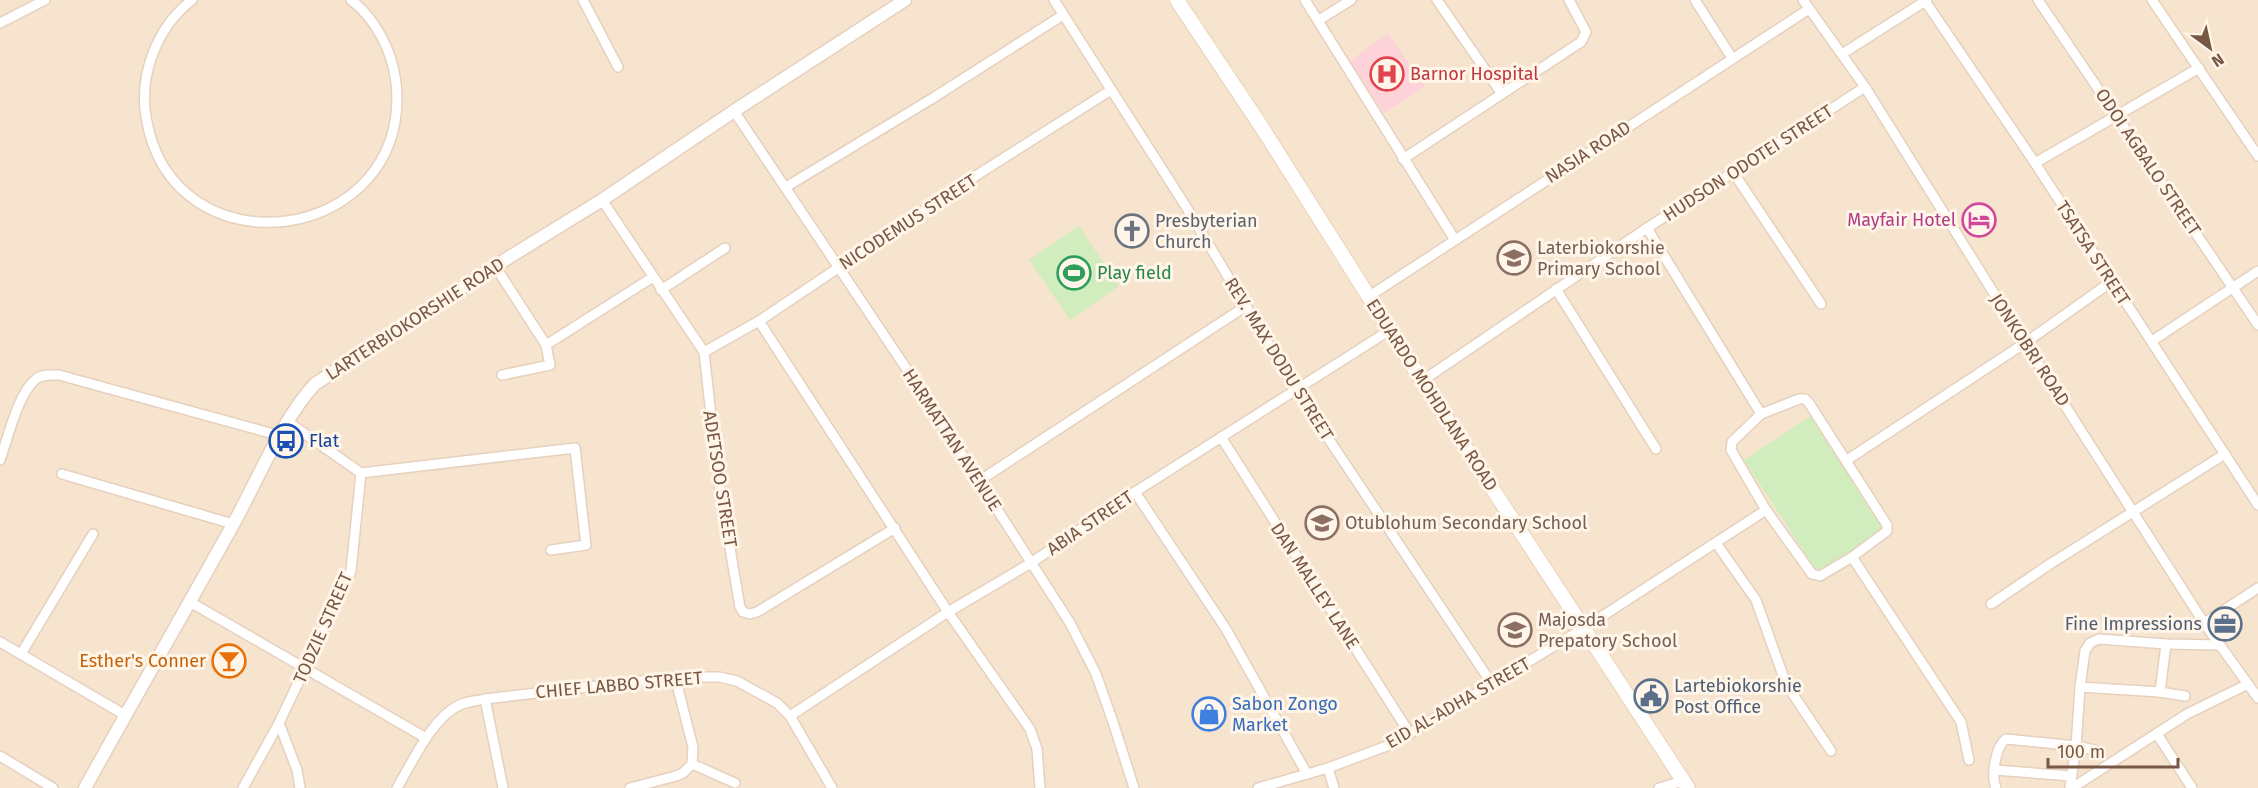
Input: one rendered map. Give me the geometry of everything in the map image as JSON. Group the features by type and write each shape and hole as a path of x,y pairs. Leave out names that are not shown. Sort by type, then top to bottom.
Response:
{"main road":[{"name":"EDUARDO MOHDLANA ROAD","path":"1178,0 1261,126 1422,381 1685,784"}],"street":[{"path":"0,23 45,0"},
{"path":"192,0 168,25 155,48 148,68 145,109 148,129 156,152 184,190 210,208 236,219 277,224 317,215 336,206 352,193 367,179 383,155 393,129 397,95 395,73 388,51 380,33 351,0"},
{"path":"583,0 618,67"},
{"name":"LARTERBIOKORSHIE ROAD","path":"85,788 288,422 304,396 315,384 495,266 602,200 905,0"},
{"name":"REV. MAX DODU STREET","path":"1053,0 1185,205 1296,390 1492,684"},
{"path":"1305,0 1455,240"},
{"path":"1319,20 1351,0"},
{"path":"1437,0 1502,94"},
{"path":"1403,159 1585,37 1585,26 1569,0"},
{"path":"1695,0 1732,58"},
{"name":"JONKOBRI ROAD","path":"1803,0 1865,87 2204,623 2258,698"},
{"path":"1842,54 1926,0"},
{"name":"TSATSA STREET","path":"1926,0 2258,505"},
{"name":"ODOI AGBALO STREET","path":"2038,0 2258,325"},
{"path":"2152,0 2258,156"},
{"name":"NASIA ROAD","path":"1368,297 1809,9"},
{"path":"786,187 933,98 1063,15"},
{"path":"2035,163 2199,68"},
{"name":"HUDSON ODOTEI STREET","path":"1422,381 1647,228 1865,87"},
{"name":"NICODEMUS STREET","path":"704,352 759,321 1111,90"},
{"name":"HARMATTAN AVENUE","path":"734,111 979,481 1070,623 1096,674 1134,788"},
{"path":"1733,172 1821,304"},
{"name":"ADETSOO STREET","path":"602,200 704,352 718,478 740,607 744,612 750,614 758,612 895,528"},
{"path":"1647,228 1761,414"},
{"path":"661,290 725,248"},
{"path":"495,266 546,345 550,365 502,375"},
{"path":"2152,341 2258,271"},
{"path":"546,345 653,277"},
{"path":"1847,460 2025,343 2111,282"},
{"path":"1556,289 1656,449"},
{"path":"979,481 1246,306"},
{"path":"759,321 948,612 1030,729 1037,749 1040,788"},
{"name":"ABIA STREET","path":"790,716 948,612 1031,563 1135,492 1390,330"},
{"path":"0,459 24,394 35,379 41,376 59,375 281,436"},
{"path":"1799,399 1805,399 1847,460 1887,525 1887,531 1823,575 1815,576 1767,510 1731,450 1732,442 1761,414 1799,399"},
{"path":"288,422 361,473 575,448 586,545 551,550"},
{"name":"DAN MALLEY LANE","path":"1221,438 1410,734"},
{"path":"1991,604 2050,564 2225,454"},
{"name":"TODZIE STREET","path":"243,788 279,723 351,571 361,473"},
{"path":"62,474 233,524"},
{"path":"1135,492 1226,629 1306,774"},
{"name":"EID AL-ADHA STREET","path":"1257,788 1328,768 1386,747 1410,734 1584,628 1767,510"},
{"path":"21,654 93,534"},
{"path":"1716,543 1756,600 1786,684 1831,751"},
{"path":"1852,556 1961,722 1969,760"},
{"path":"2204,623 2258,588"},
{"path":"190,602 426,738"},
{"path":"2071,788 2080,687 2085,651 2090,643 2100,639 2220,645"},
{"path":"0,642 126,715"},
{"path":"2160,692 2166,644"},
{"path":"630,788 684,773 692,764 693,747 675,677"},
{"name":"CHIEF LABBO STREET","path":"397,788 426,738 444,716 460,704 485,699 675,677 719,677 737,681 777,703 790,716 832,788"},
{"path":"2071,788 2187,714 2248,684"},
{"path":"2080,687 2160,692 2185,696"},
{"path":"485,699 503,788"},
{"path":"279,723 288,742 300,788"},
{"path":"2157,734 2192,788"},
{"path":"1996,788 1993,782 1998,750 2002,741 2006,739 2095,750"},
{"path":"0,756 53,788"},
{"path":"692,764 735,783"},
{"path":"1328,768 1334,788"},
{"path":"1995,770 2071,776"},
{"path":"1659,788 1685,784"}],"shaded area":[{"path":"0,0 2258,0 2258,788 0,788"},
{"name":"Barnor Hospital","path":"1388,33 1425,87 1384,113 1350,61"}],"green space":[{"name":"Play field","path":"1079,226 1119,286 1070,320 1029,260"},
{"path":"1812,415 1886,528 1818,573 1744,460"}],"place":[{"name":"Barnor Hospital","path":"1387,74"},
{"name":"Mayfair Hotel","path":"1979,220"},
{"name":"Presbyterian Church","path":"1132,231"},
{"name":"Laterbiokorshie Primary School","path":"1514,258"},
{"name":"Play field","path":"1074,273"},
{"name":"Flat","path":"286,441"},
{"name":"Otublohum Secondary School","path":"1322,523"},
{"name":"Fine Impressions","path":"2225,624"},
{"name":"Majosda Prepatory School","path":"1515,630"},
{"name":"Esther's Conner","path":"229,661"},
{"name":"Lartebiokorshie Post Office","path":"1651,696"},
{"name":"Sabon Zongo Market","path":"1209,714"}]}
